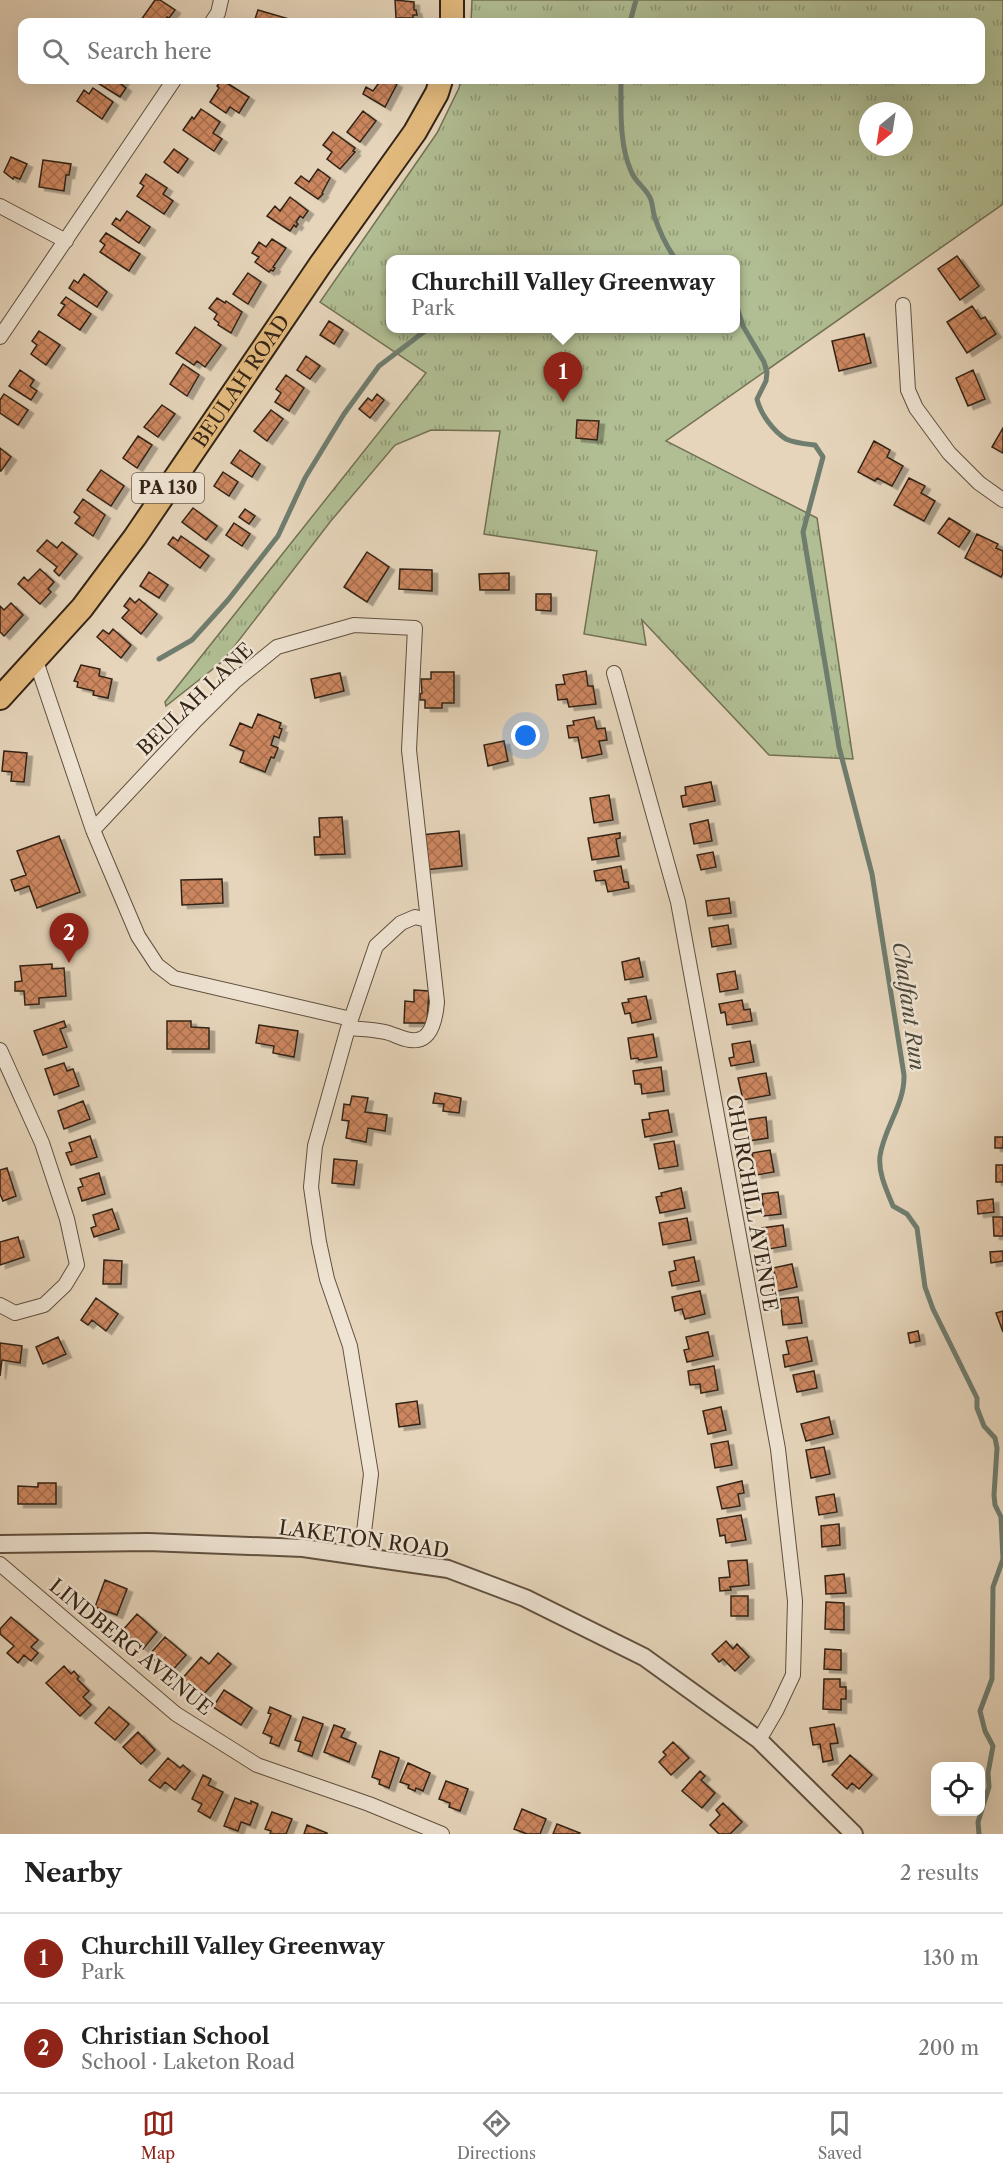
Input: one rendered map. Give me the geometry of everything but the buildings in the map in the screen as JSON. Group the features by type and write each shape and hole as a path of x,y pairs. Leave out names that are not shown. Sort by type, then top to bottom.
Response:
{"main road":[{"path":"452,0 452,18"},
{"name":"BEULAH ROAD","path":"0,698 82,608 135,537 320,265 415,132 440,84"}],"street":[{"path":"215,18 220,0"},
{"path":"0,337 171,84"},
{"path":"0,206 66,241"},
{"path":"903,305 908,390 916,408 949,453 979,483 1003,500"},
{"name":"BEULAH LANE","path":"93,830 235,681 277,647 354,625 415,628 409,750 427,920"},
{"path":"35,658 93,830 138,936 157,965 174,978 349,1024 384,1031 402,1038 417,1040 424,1036 435,1022 437,1002 427,920 415,917 401,923 376,946 349,1024 315,1146 311,1186 327,1279 350,1346 371,1474 361,1557"},
{"name":"CHURCHILL AVENUE","path":"614,673 678,902 778,1449 795,1600 793,1675 777,1711 759,1740"},
{"path":"0,1050 42,1143 67,1219 77,1265 65,1285 44,1305 15,1313 0,1305"},
{"name":"LAKETON ROAD","path":"0,1544 148,1542 303,1548 447,1569 525,1598 644,1657 759,1740 854,1834"},
{"name":"LINDBERG AVENUE","path":"0,1564 176,1714 257,1765 369,1804 442,1834"}],"green space":[{"path":"472,0 1003,0 1003,204 666,441 817,518 853,759 769,755 642,620 646,645 584,634 597,551 484,534 500,431 431,430 395,445 330,522 223,661 166,706 165,702 426,373 320,302 437,133 460,84 985,84 985,18 471,18"}],"waterway":[{"name":"Chalfant Run","path":"631,18 636,0"},
{"name":"Chalfant Run","path":"621,84 622,126 627,160 633,175 652,202 659,229 673,255"},
{"name":"Chalfant Run","path":"740,317 767,372 766,381 757,399 764,416 772,427 786,439 815,445 823,457 803,532 839,747 872,874 904,1075 898,1106 882,1146 880,1156 882,1175 893,1206 907,1214 917,1228 925,1287 933,1309 977,1398 977,1408 984,1426 995,1438 997,1448 994,1495 995,1505 1001,1517 1003,1559 993,1587 992,1679 980,1711 985,1731 993,1746 988,1773 989,1787 978,1822 979,1834"},
{"path":"159,659 192,640 228,600 278,536 305,478 344,414 379,366 422,333"}],"place":[{"name":"Churchill Valley Greenway","path":"563,402"},
{"name":"Christian School","path":"69,963"}]}
